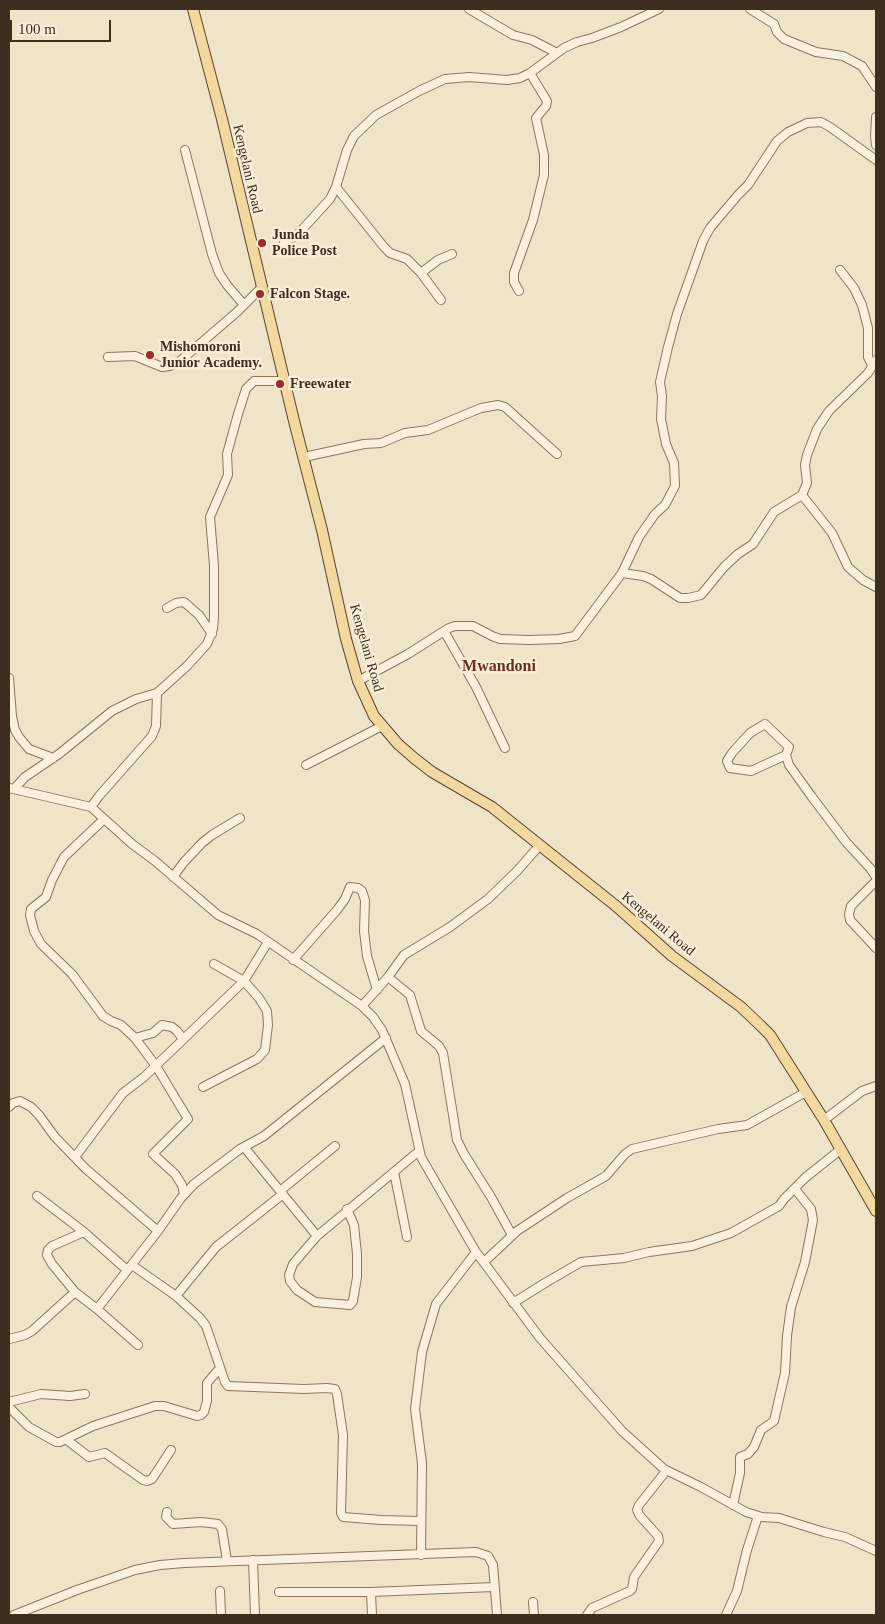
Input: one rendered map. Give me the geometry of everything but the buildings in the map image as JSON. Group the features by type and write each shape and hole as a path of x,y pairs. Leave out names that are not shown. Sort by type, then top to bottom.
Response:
{"main road":[{"name":"Kengelani Road","path":"193,9 220,111 284,381 326,545 346,639 358,681 371,710 398,744 421,764 492,807 616,906 672,956 709,982 752,1017 770,1036 824,1120 876,1211"}],"street":[{"path":"468,9 513,35 532,40 557,53"},
{"path":"284,243 299,233 315,218 330,199 336,187 351,141 366,123 376,115 438,81 469,77 507,80 520,78 577,42 621,27 659,9"},
{"path":"750,9 774,24 777,32 784,39 816,52 843,56 862,66 876,86"},
{"path":"519,291 514,282 514,273 533,220 544,175 544,155 536,118 546,106 547,101 530,73"},
{"path":"875,159 876,118"},
{"path":"358,681 408,654 449,628 466,625 476,626 500,639 559,639 575,636 622,573 639,537 655,514 665,505 676,486 674,464 666,444 661,419 662,396 660,382 677,314 703,241 710,228 748,184 777,141 795,128 808,123 821,122 839,132 875,159"},
{"path":"185,150 212,254 219,272 227,285 244,305"},
{"path":"336,187 387,251 405,258 421,273 441,300"},
{"path":"421,273 438,260 452,254"},
{"path":"622,573 651,579 680,598 701,595 724,567 753,544 774,512 802,495 807,483 807,455 817,429 829,411 868,373 874,363 868,357 868,332 864,311 854,288 840,270"},
{"path":"108,357 135,356 162,367 170,366 180,361 262,287"},
{"path":"11,788 53,758 112,711 136,699 157,693 197,656 207,644 212,634 214,623 214,578 210,519 228,475 227,454 238,414 246,389 254,381 284,381"},
{"path":"304,457 364,444 381,443 405,433 428,430 481,408 498,404 505,407 557,454"},
{"path":"802,495 832,533 848,567 863,580 876,587"},
{"path":"167,608 176,603 184,602 202,618 212,634"},
{"path":"444,631 476,687 504,748"},
{"path":"9,678 15,730 29,749 53,758"},
{"path":"91,807 152,736 156,726 157,693"},
{"path":"786,755 748,772 730,768 727,761 744,738 765,724 788,747 786,755 789,765 846,842 870,868 876,879 849,910 850,920 875,943"},
{"path":"306,765 382,726"},
{"path":"11,788 91,807 103,820 218,915 240,924 268,942 362,1006 378,1022 404,1084 419,1151 424,1164 476,1252 540,1338 622,1431 666,1471 758,1516 779,1518 845,1537 876,1551"},
{"path":"173,877 202,843 240,818"},
{"path":"103,820 64,857 46,897 31,909 30,915 34,932 41,944 72,974 103,1016 121,1025 135,1038 156,1066 188,1119 153,1154 175,1174 182,1185 184,1194"},
{"path":"362,1006 388,977 404,955 488,899 539,846"},
{"path":"293,960 337,910 345,899 350,887 358,888 362,891 365,900 364,931 367,956 377,990"},
{"path":"75,1157 123,1093 156,1066 244,981 268,942"},
{"path":"203,1087 257,1058 265,1050 268,1025 267,1011 259,998 244,981 214,964"},
{"path":"388,977 410,994 421,1031 439,1046 443,1053 454,1111 457,1140 492,1196 512,1235"},
{"path":"135,1038 153,1033 162,1025 172,1027 183,1039"},
{"path":"97,1309 158,1231 184,1194 199,1179 244,1147 264,1136 386,1038"},
{"path":"824,1120 862,1091 876,1086"},
{"path":"484,1262 512,1235 567,1198 606,1176 625,1154 632,1149 718,1129 747,1125 806,1092"},
{"path":"9,1107 13,1103 20,1101 31,1107 55,1137 86,1169 158,1231"},
{"path":"176,1296 216,1247 335,1146"},
{"path":"244,1147 317,1236"},
{"path":"513,1303 581,1262 624,1258 649,1252 692,1246 731,1234 779,1206 819,1166 840,1150"},
{"path":"347,1209 354,1225 357,1254 357,1277 353,1302 350,1305 316,1302 297,1290 290,1281 289,1274 293,1264 317,1236 347,1209 419,1151"},
{"path":"394,1172 408,1237"},
{"path":"733,1505 740,1473 740,1457 748,1454 754,1447 762,1429 774,1421 786,1373 787,1336 792,1307 805,1262 813,1220 811,1209 795,1189"},
{"path":"37,1196 130,1268 176,1296 204,1322 225,1382 231,1387 327,1388 335,1390 343,1435 342,1516 344,1518 420,1520"},
{"path":"84,1232 52,1246 47,1253 52,1264 75,1292 138,1345"},
{"path":"421,1554 422,1463 415,1409 422,1352 436,1304 476,1252"},
{"path":"9,1339 32,1331 75,1292"},
{"path":"9,1407 33,1430 56,1442 67,1440 93,1426 155,1406 164,1406 197,1416 204,1412 207,1401 207,1383 220,1368"},
{"path":"9,1402 41,1394 70,1396 85,1394"},
{"path":"67,1440 89,1457 104,1453 147,1481 151,1480 171,1450"},
{"path":"587,1615 592,1608 630,1591 634,1577 659,1541 658,1536 637,1510 666,1471"},
{"path":"167,1512 166,1517 173,1524 200,1522 218,1524 222,1530 227,1561"},
{"path":"726,1615 737,1591 751,1535 758,1516"},
{"path":"14,1615 77,1590 144,1568 184,1562 476,1552 488,1556 493,1565 497,1615"},
{"path":"254,1560 255,1615"},
{"path":"279,1592 371,1592 494,1588"},
{"path":"220,1591 220,1615"},
{"path":"371,1592 372,1615"},
{"path":"533,1602 534,1615"}],"place":[{"name":"Junda Police Post","path":"262,243"},
{"name":"Falcon Stage.","path":"260,294"},
{"name":"Mishomoroni Junior Academy.","path":"150,355"},
{"name":"Freewater","path":"280,384"}],"district":[{"name":"Mwandoni","path":"499,667"}]}
